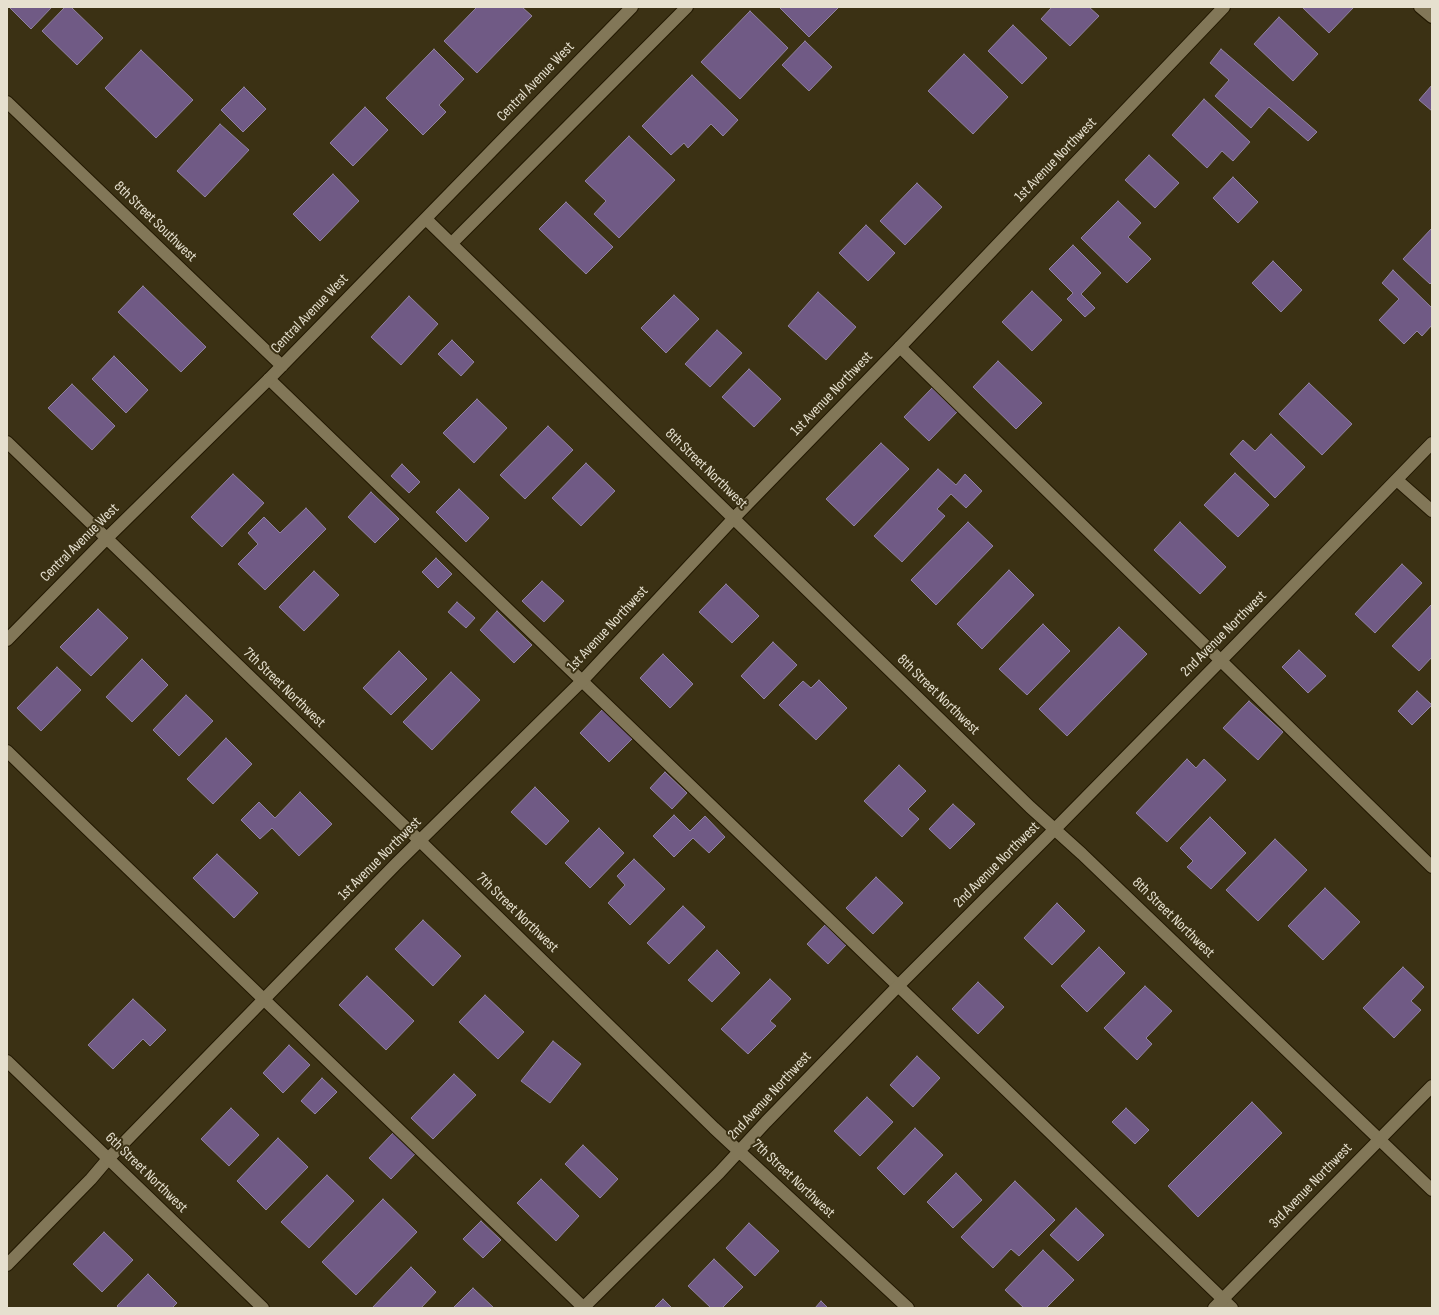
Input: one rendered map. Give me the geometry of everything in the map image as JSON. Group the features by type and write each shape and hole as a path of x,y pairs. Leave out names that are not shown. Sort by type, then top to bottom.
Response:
{"street":[{"name":"Central Avenue West","path":"7,640 107,538 282,366 632,7"},
{"path":"452,243 687,7"},
{"name":"1st Avenue Northwest","path":"7,1265 91,1179 108,1159 420,840 582,681 734,518 900,347 1224,7"},
{"path":"1420,7 1432,17"},
{"name":"8th Street Southwest","path":"7,102 282,366"},
{"name":"8th Street Northwest","path":"426,219 1030,807 1055,829 1432,1190"},
{"path":"900,347 1432,867"},
{"path":"269,379 1232,1308"},
{"name":"7th Street Northwest","path":"7,442 420,840 714,1128 908,1308"},
{"name":"2nd Avenue Northwest","path":"584,1308 740,1151 766,1122 898,986 1055,829 1432,443"},
{"path":"1396,480 1432,511"},
{"path":"7,751 584,1308"},
{"name":"6th Street Northwest","path":"7,1062 263,1308"},
{"name":"3rd Avenue Northwest","path":"1214,1308 1432,1086"}],"building":[{"path":"9,7 52,7 31,29"},
{"path":"65,7 71,7 103,38 77,65 42,31"},
{"path":"477,7 522,7 532,16 477,73 444,41"},
{"path":"779,7 839,7 809,37"},
{"path":"1052,7 1089,7 1099,16 1070,46 1041,19"},
{"path":"1302,7 1354,7 1329,33"},
{"path":"750,11 788,48 740,99 701,62"},
{"path":"1279,17 1318,54 1293,81 1254,44"},
{"path":"1013,25 1047,58 1022,84 988,51"},
{"path":"805,41 832,67 809,91 782,65"},
{"path":"434,49 464,79 439,105 446,112 423,135 386,98"},
{"path":"1221,49 1317,132 1308,141 1269,107 1251,128 1215,96 1229,80 1210,63"},
{"path":"141,50 193,100 156,138 105,88"},
{"path":"964,54 1008,97 973,134 928,91"},
{"path":"692,75 738,120 723,136 711,124 688,148 684,143 671,155 642,126"},
{"path":"1432,85 1432,111 1419,100"},
{"path":"244,87 266,109 243,132 221,110"},
{"path":"1204,99 1250,142 1233,161 1222,151 1207,168 1172,135"},
{"path":"365,107 388,130 353,166 330,143"},
{"path":"220,124 249,150 205,197 177,171"},
{"path":"629,136 675,180 619,238 594,214 606,201 585,181"},
{"path":"1149,155 1179,183 1155,208 1125,180"},
{"path":"333,174 359,201 320,241 293,214"},
{"path":"1233,177 1258,202 1238,223 1213,198"},
{"path":"917,183 942,207 905,245 880,221"},
{"path":"1118,201 1141,223 1128,237 1151,259 1127,283 1081,238"},
{"path":"566,202 613,247 586,274 539,229"},
{"path":"866,225 895,253 868,281 839,253"},
{"path":"1432,228 1432,282 1430,284 1403,259"},
{"path":"1073,245 1101,273 1081,294 1095,308 1085,317 1067,299 1073,293 1049,269"},
{"path":"1273,261 1302,290 1281,312 1252,283"},
{"path":"1393,270 1432,308 1432,325 1422,336 1417,331 1404,344 1379,320 1399,299 1382,283"},
{"path":"143,286 206,347 181,372 118,312"},
{"path":"1032,291 1062,320 1032,351 1002,322"},
{"path":"818,292 856,327 826,360 788,326"},
{"path":"674,295 699,319 666,353 641,328"},
{"path":"409,296 438,324 401,365 371,337"},
{"path":"717,330 742,353 710,387 685,364"},
{"path":"452,340 474,362 461,376 438,354"},
{"path":"114,356 148,390 126,413 92,379"},
{"path":"998,361 1042,403 1016,429 973,387"},
{"path":"749,369 781,399 754,427 722,397"},
{"path":"1309,383 1352,424 1322,455 1279,414"},
{"path":"72,384 115,426 92,450 48,408"},
{"path":"932,388 957,412 929,441 904,417"},
{"path":"477,399 507,428 474,463 443,433"},
{"path":"548,426 573,450 525,499 500,475"},
{"path":"1271,434 1305,467 1275,498 1230,454 1243,440 1255,451"},
{"path":"881,443 909,469 854,526 826,499"},
{"path":"586,463 615,491 581,526 552,498"},
{"path":"402,464 420,482 409,493 391,476"},
{"path":"938,469 956,485 965,474 982,491 966,508 951,494 937,509 945,516 902,562 874,536"},
{"path":"1235,473 1269,505 1238,537 1204,505"},
{"path":"233,474 264,503 222,547 191,517"},
{"path":"459,489 489,518 466,542 436,512"},
{"path":"371,492 399,519 375,543 348,517"},
{"path":"306,508 326,529 265,590 238,564 258,544 248,533 264,517 280,533"},
{"path":"968,522 993,546 936,605 911,580"},
{"path":"1180,522 1226,567 1200,594 1154,550"},
{"path":"436,558 452,574 438,588 422,572"},
{"path":"1402,564 1422,583 1375,633 1355,614"},
{"path":"1009,570 1034,595 982,649 957,624"},
{"path":"314,571 339,595 304,631 279,607"},
{"path":"542,581 564,601 544,622 522,601"},
{"path":"726,584 759,616 732,643 699,612"},
{"path":"457,602 475,618 466,628 448,612"},
{"path":"1432,604 1432,657 1419,671 1392,646"},
{"path":"98,609 128,638 91,676 60,647"},
{"path":"497,611 532,645 514,663 480,630"},
{"path":"1043,624 1070,651 1027,695 999,669"},
{"path":"1119,627 1147,654 1067,736 1039,709"},
{"path":"773,642 797,665 764,699 741,676"},
{"path":"1299,650 1326,676 1308,693 1282,667"},
{"path":"399,651 427,679 391,715 363,688"},
{"path":"663,654 693,684 670,708 640,678"},
{"path":"142,659 168,685 132,722 106,697"},
{"path":"57,667 81,690 41,731 17,708"},
{"path":"451,672 480,700 432,750 403,722"},
{"path":"819,680 847,708 816,740 779,705 803,681 811,688"},
{"path":"1417,691 1432,705 1412,725 1398,711"},
{"path":"186,695 213,721 179,756 153,730"},
{"path":"1249,701 1283,732 1258,760 1223,728"},
{"path":"603,709 633,738 609,762 580,733"},
{"path":"226,738 252,764 213,804 187,779"},
{"path":"1187,759 1196,768 1204,759 1226,780 1167,842 1136,813"},
{"path":"899,765 926,791 908,809 919,819 902,837 864,801"},
{"path":"665,772 687,793 672,809 650,788"},
{"path":"535,787 569,821 546,845 511,812"},
{"path":"300,792 332,824 299,856 272,828 260,839 241,820 259,802 275,818"},
{"path":"953,804 975,824 950,849 929,829"},
{"path":"674,815 690,831 705,816 725,837 709,853 693,838 674,857 653,836"},
{"path":"1210,817 1246,853 1211,889 1187,867 1193,861 1180,848"},
{"path":"599,828 624,853 590,888 565,863"},
{"path":"1275,839 1307,870 1258,921 1226,890"},
{"path":"217,854 258,893 234,918 193,878"},
{"path":"634,859 665,889 630,925 608,903 625,885 617,876"},
{"path":"876,877 903,903 873,934 846,908"},
{"path":"1325,888 1360,922 1323,960 1288,926"},
{"path":"1057,903 1085,931 1052,965 1024,938"},
{"path":"683,906 705,927 669,964 647,943"},
{"path":"423,920 461,956 433,986 395,949"},
{"path":"825,925 846,945 828,964 807,944"},
{"path":"1099,947 1125,973 1087,1012 1061,986"},
{"path":"717,950 740,973 712,1002 688,980"},
{"path":"1403,967 1424,987 1411,1001 1421,1010 1394,1038 1363,1008"},
{"path":"367,976 414,1021 386,1050 339,1005"},
{"path":"770,979 791,999 770,1021 776,1026 748,1054 721,1029"},
{"path":"978,982 1004,1007 978,1034 952,1009"},
{"path":"1145,986 1172,1011 1146,1038 1152,1044 1137,1060 1104,1028"},
{"path":"485,995 524,1032 498,1059 459,1022"},
{"path":"133,999 166,1030 150,1046 143,1039 113,1069 88,1045"},
{"path":"553,1041 581,1064 550,1103 521,1081"},
{"path":"289,1045 310,1065 283,1093 263,1073"},
{"path":"917,1056 940,1078 913,1107 890,1085"},
{"path":"454,1074 476,1095 433,1139 411,1118"},
{"path":"322,1078 337,1092 315,1114 301,1101"},
{"path":"867,1097 893,1122 860,1156 834,1131"},
{"path":"1252,1102 1282,1133 1198,1217 1168,1186"},
{"path":"231,1108 259,1135 229,1166 201,1139"},
{"path":"1126,1108 1149,1130 1135,1144 1112,1122"},
{"path":"915,1128 943,1155 904,1195 877,1168"},
{"path":"394,1132 416,1153 391,1179 369,1158"},
{"path":"278,1138 308,1167 266,1210 237,1181"},
{"path":"583,1145 618,1179 600,1198 565,1164"},
{"path":"956,1173 982,1200 953,1228 927,1202"},
{"path":"327,1175 354,1201 309,1248 281,1222"},
{"path":"541,1179 579,1216 556,1241 517,1203"},
{"path":"1015,1181 1055,1220 1019,1256 1011,1249 993,1268 961,1237"},
{"path":"383,1199 417,1232 356,1295 322,1262"},
{"path":"1076,1208 1104,1235 1078,1261 1050,1235"},
{"path":"481,1221 501,1240 483,1258 463,1239"},
{"path":"749,1223 779,1251 755,1276 726,1248"},
{"path":"104,1232 133,1260 102,1292 73,1264"},
{"path":"1043,1250 1074,1280 1046,1308 1024,1308 1005,1290"},
{"path":"714,1259 743,1287 722,1308 711,1308 688,1286"},
{"path":"411,1267 436,1292 421,1308 372,1308"},
{"path":"148,1274 177,1303 172,1308 119,1308 117,1306"},
{"path":"473,1288 494,1308 453,1308"},
{"path":"663,1299 672,1308 654,1308"},
{"path":"821,1301 828,1308 815,1308"}]}
